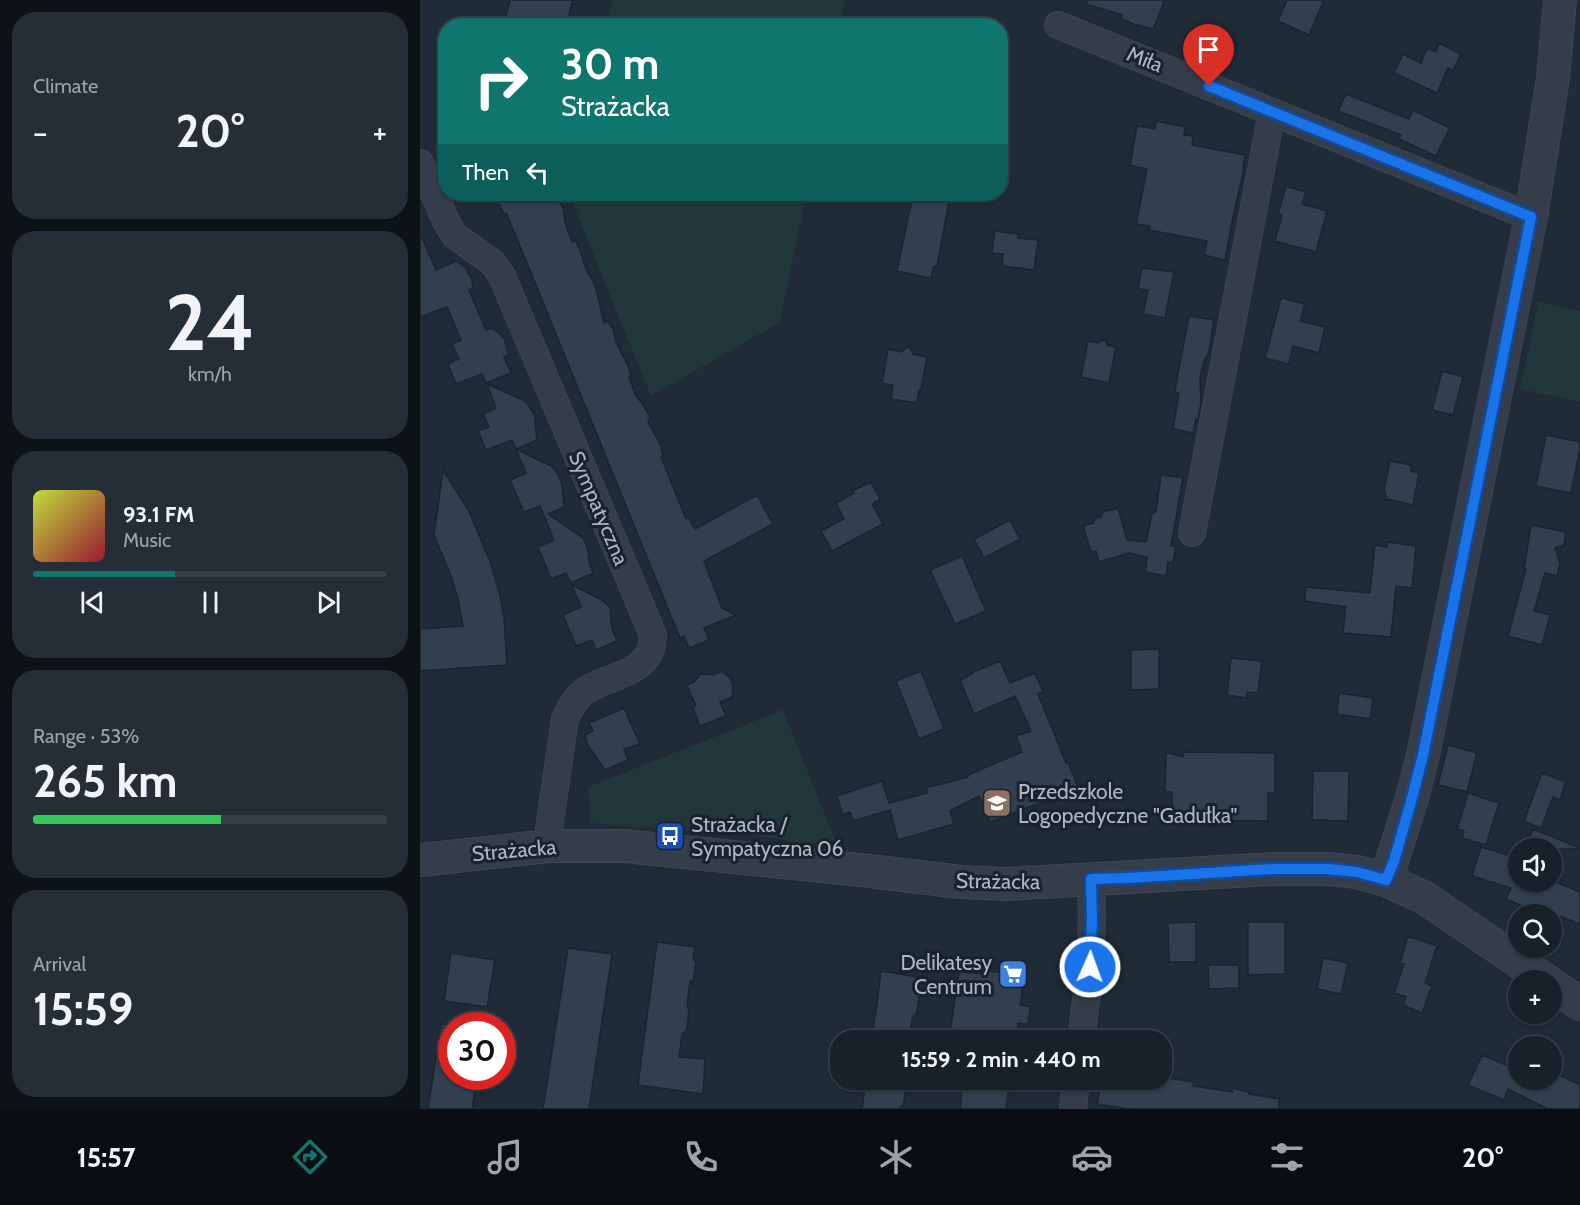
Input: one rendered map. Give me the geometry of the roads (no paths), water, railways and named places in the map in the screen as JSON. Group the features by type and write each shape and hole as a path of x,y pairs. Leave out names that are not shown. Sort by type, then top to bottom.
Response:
{"street":[{"path":"1386,880 1394,861 1423,755 1531,217 1553,78 1560,0"},
{"name":"Miła","path":"1058,25 1531,217"},
{"path":"1192,533 1272,112"},
{"name":"Sympatyczna","path":"420,163 454,235 484,255 502,276 653,635 651,649 645,659 634,669 592,687 582,693 571,705 565,719 549,828 549,846"},
{"name":"Strażacka","path":"420,860 549,846 589,845 652,848 961,882 1006,884 1273,869 1328,869 1357,872 1386,880 1425,898 1531,970"},
{"path":"1082,1030 1090,967 1091,879"},
{"path":"1562,992 1580,1004"},
{"path":"1073,1109 1075,1090"}],"place":[{"name":"Przedszkole Logopedyczne \"Gadułka\"","path":"997,803"},
{"name":"Strażacka / Sympatyczna 06","path":"670,836"},
{"name":"Delikatesy Centrum","path":"1013,974"}]}
